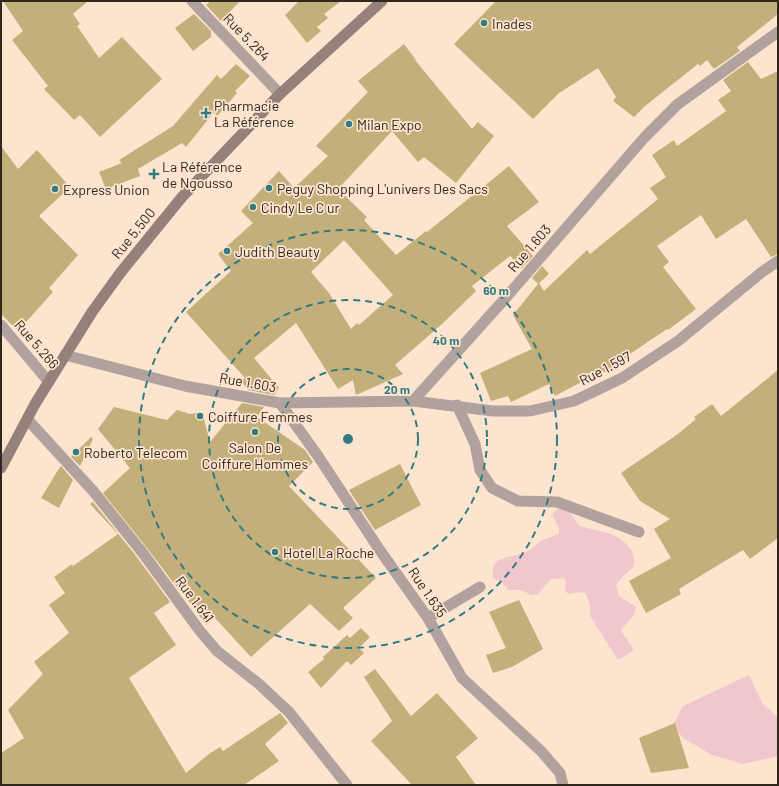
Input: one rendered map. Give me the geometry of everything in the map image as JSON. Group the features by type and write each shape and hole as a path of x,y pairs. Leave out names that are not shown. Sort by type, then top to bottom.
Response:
{"main road":[{"name":"Rue 5.500","path":"1,468 28,420 35,404 92,312 121,272 182,197 280,94 382,1"}],"street":[{"name":"Rue 5.264","path":"192,1 280,94"},
{"name":"Rue 1.603","path":"65,355 185,386 280,403 413,401 502,302 644,138 678,104 778,32"},
{"name":"Rue 1.597","path":"413,401 457,405 493,411 530,411 574,401 622,378 678,341 762,272 778,261"},
{"name":"Rue 5.266","path":"1,326 50,382"},
{"name":"Rue 1.635","path":"280,403 318,456 379,549 428,618 462,678 541,751 560,773 563,785"},
{"path":"457,405 474,444 480,470 492,488 518,501 557,502 639,532"},
{"name":"Rue 1.641","path":"28,420 94,492 142,552 216,651 259,684 289,712 347,785"},
{"path":"428,618 480,587"}],"shaded area":[{"path":"558,509 569,511 579,526 617,537 627,545 634,556 633,567 620,579 616,585 619,596 636,607 632,618 621,631 634,650 618,660 590,616 590,604 586,594 582,592 568,594 565,590 566,583 564,578 551,579 538,594 531,595 521,590 508,590 502,582 494,579 492,571 497,562 501,559 528,551 541,541 559,534 559,529 552,514"},
{"path":"749,675 762,703 778,718 778,756 743,764 712,755 683,738 673,725 683,706"}],"building":[{"path":"3,1 88,1 73,14 80,24 77,26 99,58 122,37 162,79 100,137 80,115 74,120 44,89 48,86 12,40 23,31"},
{"path":"211,1 240,1 221,21 206,5"},
{"path":"299,1 341,1 324,14 328,18 317,27 321,31 307,43 285,15"},
{"path":"496,1 778,1 778,14 737,47 740,51 714,69 707,60 700,66 698,64 645,106 634,117 613,101 616,97 598,68 559,93 533,119 454,44"},
{"path":"194,14 211,31 211,37 193,51 175,28"},
{"path":"404,44 415,60 472,129 478,122 494,136 456,183 424,157 418,162 392,131 338,189 367,217 364,220 396,255 509,166 539,202 507,226 533,256 522,268 510,256 472,286 476,291 442,324 395,365 403,374 356,395 353,380 338,389 296,323 254,358 279,388 274,395 248,390 241,381 245,378 186,312 231,271 218,254 253,223 241,211 279,171 294,188 328,156 316,146 368,92 358,81","holes":["344,240 393,295 359,325 357,323 351,329 329,293 311,272"]},
{"path":"748,62 761,79 778,71 778,254 771,257 746,219 716,239 701,215 657,246 669,262 663,267 696,309 668,330 667,329 627,356 618,363 619,365 605,372 602,371 555,396 549,384 511,402 508,396 491,401 480,373 532,349 513,315 538,284 532,278 542,266 549,274 539,283 544,291 587,250 590,254 658,199 650,188 666,177 652,155 674,140 677,146 726,111 718,100 731,91 723,80"},
{"path":"236,64 250,76 235,91 237,93 217,116 214,112 186,147 182,143 138,169 140,176 106,189 99,172 122,163 119,160 173,126 217,75 221,79"},
{"path":"1,146 18,169 37,150 70,187 39,216 78,255 49,288 53,292 18,331 1,314"},
{"path":"778,370 778,538 750,559 743,550 679,589 681,594 646,613 629,581 671,558 654,529 670,519 640,501 621,473 678,434 696,419 694,417 712,404 721,416"},
{"path":"242,403 264,407 257,417 305,450 313,462 289,486 376,578 343,608 353,618 339,631 310,604 251,657 215,618 206,625 183,593 182,594 103,493 130,468 98,429 114,407 167,420 177,410 190,414 202,412 210,442"},
{"path":"91,437 93,439 80,466 71,457"},
{"path":"400,464 421,505 375,530 349,490"},
{"path":"61,466 73,480 59,508 41,498"},
{"path":"93,502 136,556 170,602 154,613 176,645 129,678 186,773 209,754 220,747 223,751 280,713 288,723 265,744 279,761 244,785 1,785 1,753 24,738 8,710 43,674 34,662 69,633 49,605 65,593 54,577 72,564 73,566 118,534 90,504"},
{"path":"519,600 543,649 512,667 493,673 486,655 506,648 489,612"},
{"path":"361,628 370,637 359,648 364,653 351,665 347,661 321,688 308,672 324,659 323,657 347,635 350,638"},
{"path":"375,669 411,716 437,693 478,738 456,757 476,785 412,785 371,741 392,721 364,677"},
{"path":"675,723 689,768 651,773 639,738"}],"place":[{"name":"Inades","path":"484,23"},
{"name":"Pharmacie La Référence","path":"206,113"},
{"name":"Milan Expo","path":"349,124"},
{"name":"La Référence de Ngousso","path":"154,174"},
{"name":"Peguy Shopping L'univers Des Sacs","path":"269,188"},
{"name":"Express Union","path":"55,189"},
{"name":"Cindy Le C ur","path":"253,207"},
{"name":"Judith Beauty","path":"227,251"},
{"name":"Coiffure Femmes","path":"200,416"},
{"name":"Salon De Coiffure Hommes","path":"255,432"},
{"name":"Roberto Telecom","path":"76,452"},
{"name":"Hotel La Roche","path":"275,552"}]}
